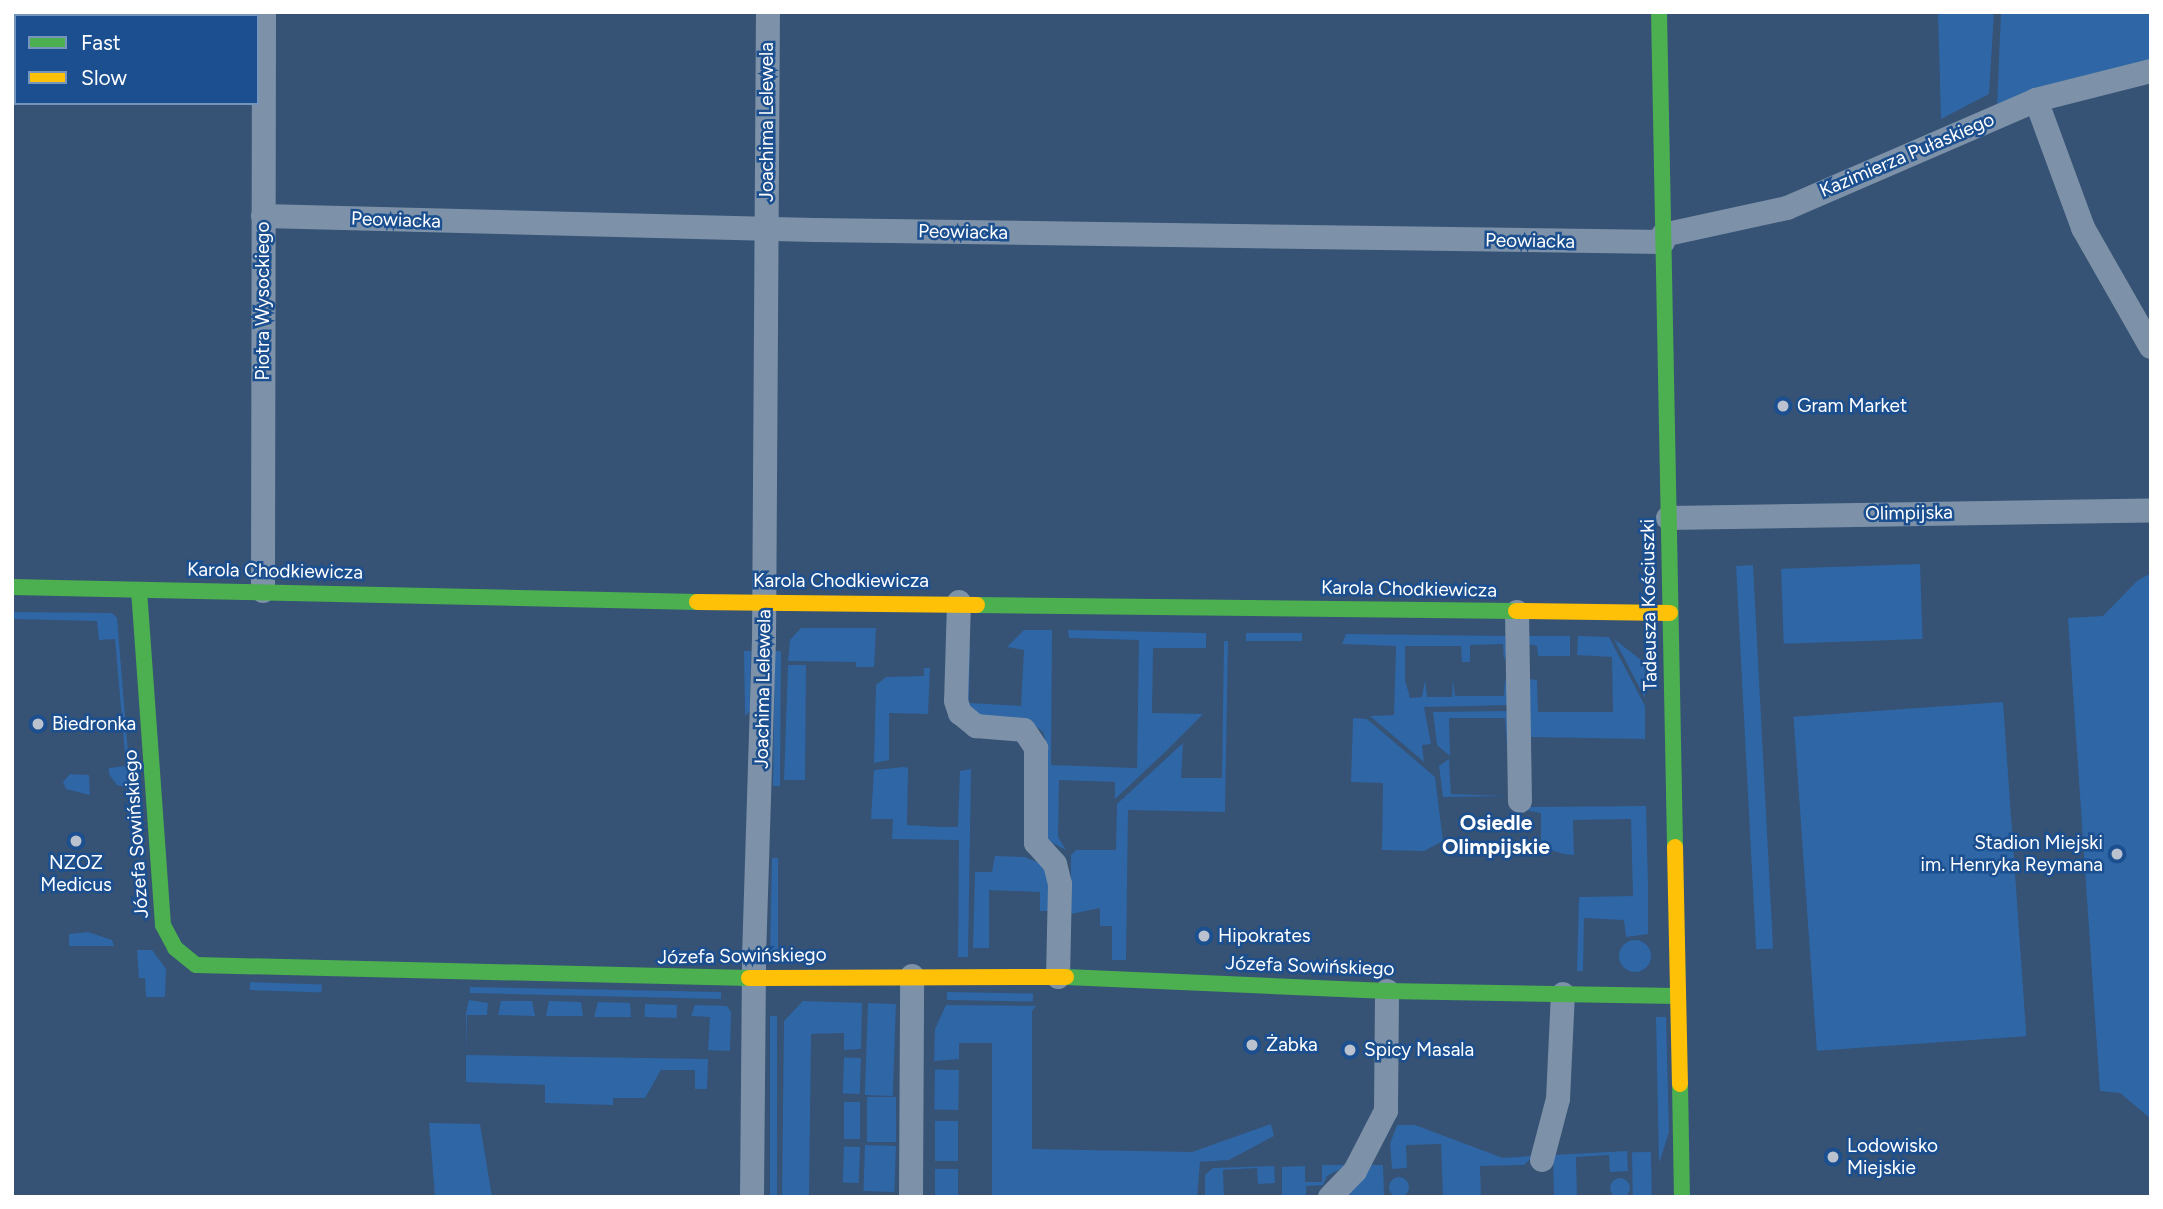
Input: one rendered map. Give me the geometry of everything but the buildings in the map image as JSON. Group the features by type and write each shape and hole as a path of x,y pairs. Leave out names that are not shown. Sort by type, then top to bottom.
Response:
{"street":[{"name":"Piotra Wysockiego","path":"263,591 264,12"},
{"name":"Joachima Lelewela","path":"752,1197 754,978 765,603 768,12"},
{"name":"Tadeusza Kościuszki","path":"1659,12 1682,1197"},
{"name":"Kazimierza Pułaskiego","path":"1663,239 1787,208 2036,100 2151,71"},
{"path":"2036,100 2083,228 2151,347"},
{"name":"Peowiacka","path":"263,216 766,229 1663,239"},
{"name":"Olimpijska","path":"1668,518 2151,510"},
{"name":"Karola Chodkiewicza","path":"12,587 765,603 959,602 1670,614"},
{"name":"Józefa Sowińskiego","path":"139,590 163,925 175,948 189,962 205,966 754,978 1058,977 1387,991 1678,996"},
{"path":"959,602 956,701 960,713 976,726 1019,728 1036,748 1036,843 1055,864 1060,884 1058,977"},
{"path":"1517,612 1520,801"},
{"path":"911,1197 912,976"},
{"path":"1330,1197 1355,1171 1386,1111 1387,991"},
{"path":"1542,1160 1558,1099 1563,995"}],"shaded area":[{"path":"1938,12 1994,12 1989,94 1941,119"},
{"path":"2001,12 2151,12 2151,62 1997,106"},
{"path":"1920,564 1923,639 1784,644 1781,569"},
{"path":"1753,565 1773,948 1756,949 1736,566"},
{"name":"Stadion Miejski im. Henryka Reymana","path":"2151,573 2151,1119 2120,1093 2100,1091 2068,618 2103,616 2137,581"},
{"path":"12,612 112,613 117,618 131,789 117,785 109,774 109,768 126,766 115,639 99,640 97,621 12,619"},
{"path":"801,628 876,628 874,667 856,667 856,662 788,661 790,640"},
{"path":"1024,630 1052,630 1051,765 1137,768 1139,640 1069,638 1068,630 1206,633 1206,648 1153,648 1152,713 1203,714 1163,754 1115,799 1115,782 1059,780 1058,837 1066,850 1047,840 1047,745 1043,732 1028,720 981,718 967,712 965,644 970,646 969,703 1021,706 1024,650 1007,647"},
{"path":"1246,633 1302,633 1302,641 1246,641"},
{"path":"1346,634 1511,636 1504,661 1503,644 1470,645 1470,662 1462,662 1461,646 1405,646 1405,680 1410,698 1422,697 1425,680 1427,697 1452,697 1453,679 1455,696 1504,696 1505,679 1513,705 1424,707 1431,744 1422,745 1424,762 1370,716 1394,715 1396,646 1342,644"},
{"path":"1524,636 1570,636 1570,656 1538,656 1537,646 1524,643"},
{"path":"1578,636 1609,637 1645,706 1645,739 1529,737 1529,807 1646,806 1648,885 1648,934 1626,937 1624,920 1584,918 1583,971 1577,971 1579,897 1633,896 1631,819 1573,820 1574,855 1541,847 1541,813 1526,810 1528,679 1537,680 1538,712 1613,712 1612,657 1577,655"},
{"path":"1614,639 1645,663 1645,698 1622,654"},
{"path":"1224,641 1228,641 1225,812 1128,810 1126,960 1112,960 1112,926 1100,926 1100,908 1071,914 1071,855 1076,850 1116,850 1117,804 1183,743 1181,778 1222,778"},
{"path":"744,651 751,651 750,711 745,716"},
{"path":"775,651 781,651 780,786 773,786"},
{"path":"788,665 806,665 805,780 784,780"},
{"path":"924,668 930,668 928,714 889,713 889,760 874,763 876,685 886,677 924,676"},
{"path":"2003,702 2026,1036 1817,1051 1794,717"},
{"path":"1508,711 1510,788 1505,718 1449,718 1450,756 1437,745 1433,712"},
{"path":"1353,718 1367,719 1435,777 1443,841 1424,851 1382,850 1383,783 1351,782"},
{"path":"1449,759 1451,794 1506,796 1443,797 1439,766"},
{"path":"908,768 907,825 939,827 958,827 960,771 971,769 968,957 958,957 959,840 892,839 893,819 871,819 874,770"},
{"path":"70,774 89,775 90,795 66,789 63,782"},
{"path":"995,856 1025,857 1039,863 1047,871 1053,911 1040,911 1040,892 989,890 989,948 973,948 975,872 992,872"},
{"path":"772,858 778,858 778,954 770,954"},
{"path":"88,932 112,940 114,946 69,946 69,934"},
{"path":"1635,940 1646,945 1651,956 1646,967 1635,972 1624,967 1619,956 1624,945"},
{"path":"137,950 152,950 166,969 165,997 146,997 145,978 139,978"},
{"path":"250,982 322,985 322,993 250,990"},
{"path":"470,987 721,992 721,999 470,993"},
{"path":"947,992 1033,994 1033,1001 947,1000"},
{"path":"469,1000 488,1003 487,1015 467,1015 466,1055 466,1013"},
{"path":"501,1001 532,1001 535,1016 498,1015"},
{"path":"549,1001 581,1002 583,1016 546,1016"},
{"path":"803,1001 862,1003 861,1049 844,1050 844,1033 811,1034 809,1197 782,1197 784,1021"},
{"path":"598,1002 630,1003 631,1017 594,1017"},
{"path":"868,1003 896,1004 893,1096 865,1095"},
{"path":"645,1004 677,1005 677,1018 645,1017"},
{"path":"695,1005 727,1006 731,1012 730,1051 708,1050 710,1017 691,1016"},
{"path":"946,1005 1036,1006 1032,1011 1032,1149 1192,1152 1271,1124 1274,1136 1229,1160 1200,1162 1197,1197 992,1197 992,1043 959,1043 959,1059 934,1061 935,1029"},
{"path":"770,1016 777,1016 777,1197 770,1197"},
{"path":"1656,1017 1666,1017 1669,1132 1659,1163"},
{"path":"466,1055 708,1059 707,1089 695,1089 695,1070 661,1070 645,1098 613,1098 613,1105 545,1103 545,1085 466,1082"},
{"path":"844,1057 861,1058 860,1094 843,1093"},
{"path":"935,1070 959,1070 958,1110 934,1110"},
{"path":"867,1097 896,1097 896,1142 867,1142"},
{"path":"844,1102 860,1102 860,1139 844,1139"},
{"path":"935,1121 958,1121 958,1161 935,1161"},
{"path":"429,1123 480,1124 492,1197 435,1197"},
{"path":"1397,1125 1415,1125 1503,1158 1533,1156 1524,1165 1480,1166 1481,1197 1443,1197 1441,1144 1406,1145 1407,1168 1392,1169 1390,1144"},
{"path":"865,1145 896,1146 894,1192 863,1191"},
{"path":"844,1146 860,1147 859,1183 843,1182"},
{"path":"1627,1151 1628,1171 1610,1172 1609,1155 1576,1157 1577,1197 1554,1197 1553,1155"},
{"path":"1632,1152 1651,1152 1652,1197 1633,1197"},
{"path":"1322,1165 1348,1165 1327,1176 1323,1185 1306,1186 1306,1197 1282,1197 1282,1167 1305,1166 1305,1182 1322,1182"},
{"path":"1372,1165 1383,1165 1384,1197 1340,1197"},
{"path":"1274,1166 1275,1183 1258,1184 1257,1168 1223,1170 1224,1197 1205,1197 1205,1175 1213,1168"},
{"path":"935,1169 958,1169 958,1197 935,1197"},
{"path":"1399,1177 1406,1180 1409,1187 1406,1194 1399,1197 1392,1194 1389,1187 1392,1180"},
{"path":"1620,1178 1627,1181 1630,1188 1627,1195 1620,1198 1613,1195 1610,1188 1613,1181"}],"traffic: fast":[{"path":"1659,12 1675,847"},
{"path":"12,587 697,602"},
{"path":"139,590 163,925 175,948 196,965 749,978"},
{"path":"977,605 1516,611"},
{"path":"1066,977 1387,991 1678,996"},
{"path":"1680,1084 1682,1197"}],"traffic: slow":[{"path":"697,602 977,605"},
{"path":"1516,611 1670,613"},
{"path":"1675,847 1680,1084"},
{"path":"749,978 1066,977"}],"place":[{"name":"Gram Market","path":"1783,406"},
{"name":"Biedronka","path":"38,724"},
{"name":"NZOZ Medicus","path":"76,841"},
{"name":"Stadion Miejski im. Henryka Reymana","path":"2117,854"},
{"name":"Hipokrates","path":"1204,936"},
{"name":"Żabka","path":"1252,1045"},
{"name":"Spicy Masala","path":"1350,1050"},
{"name":"Lodowisko Miejskie","path":"1833,1157"}],"district":[{"name":"Osiedle Olimpijskie","path":"1496,835"}]}
